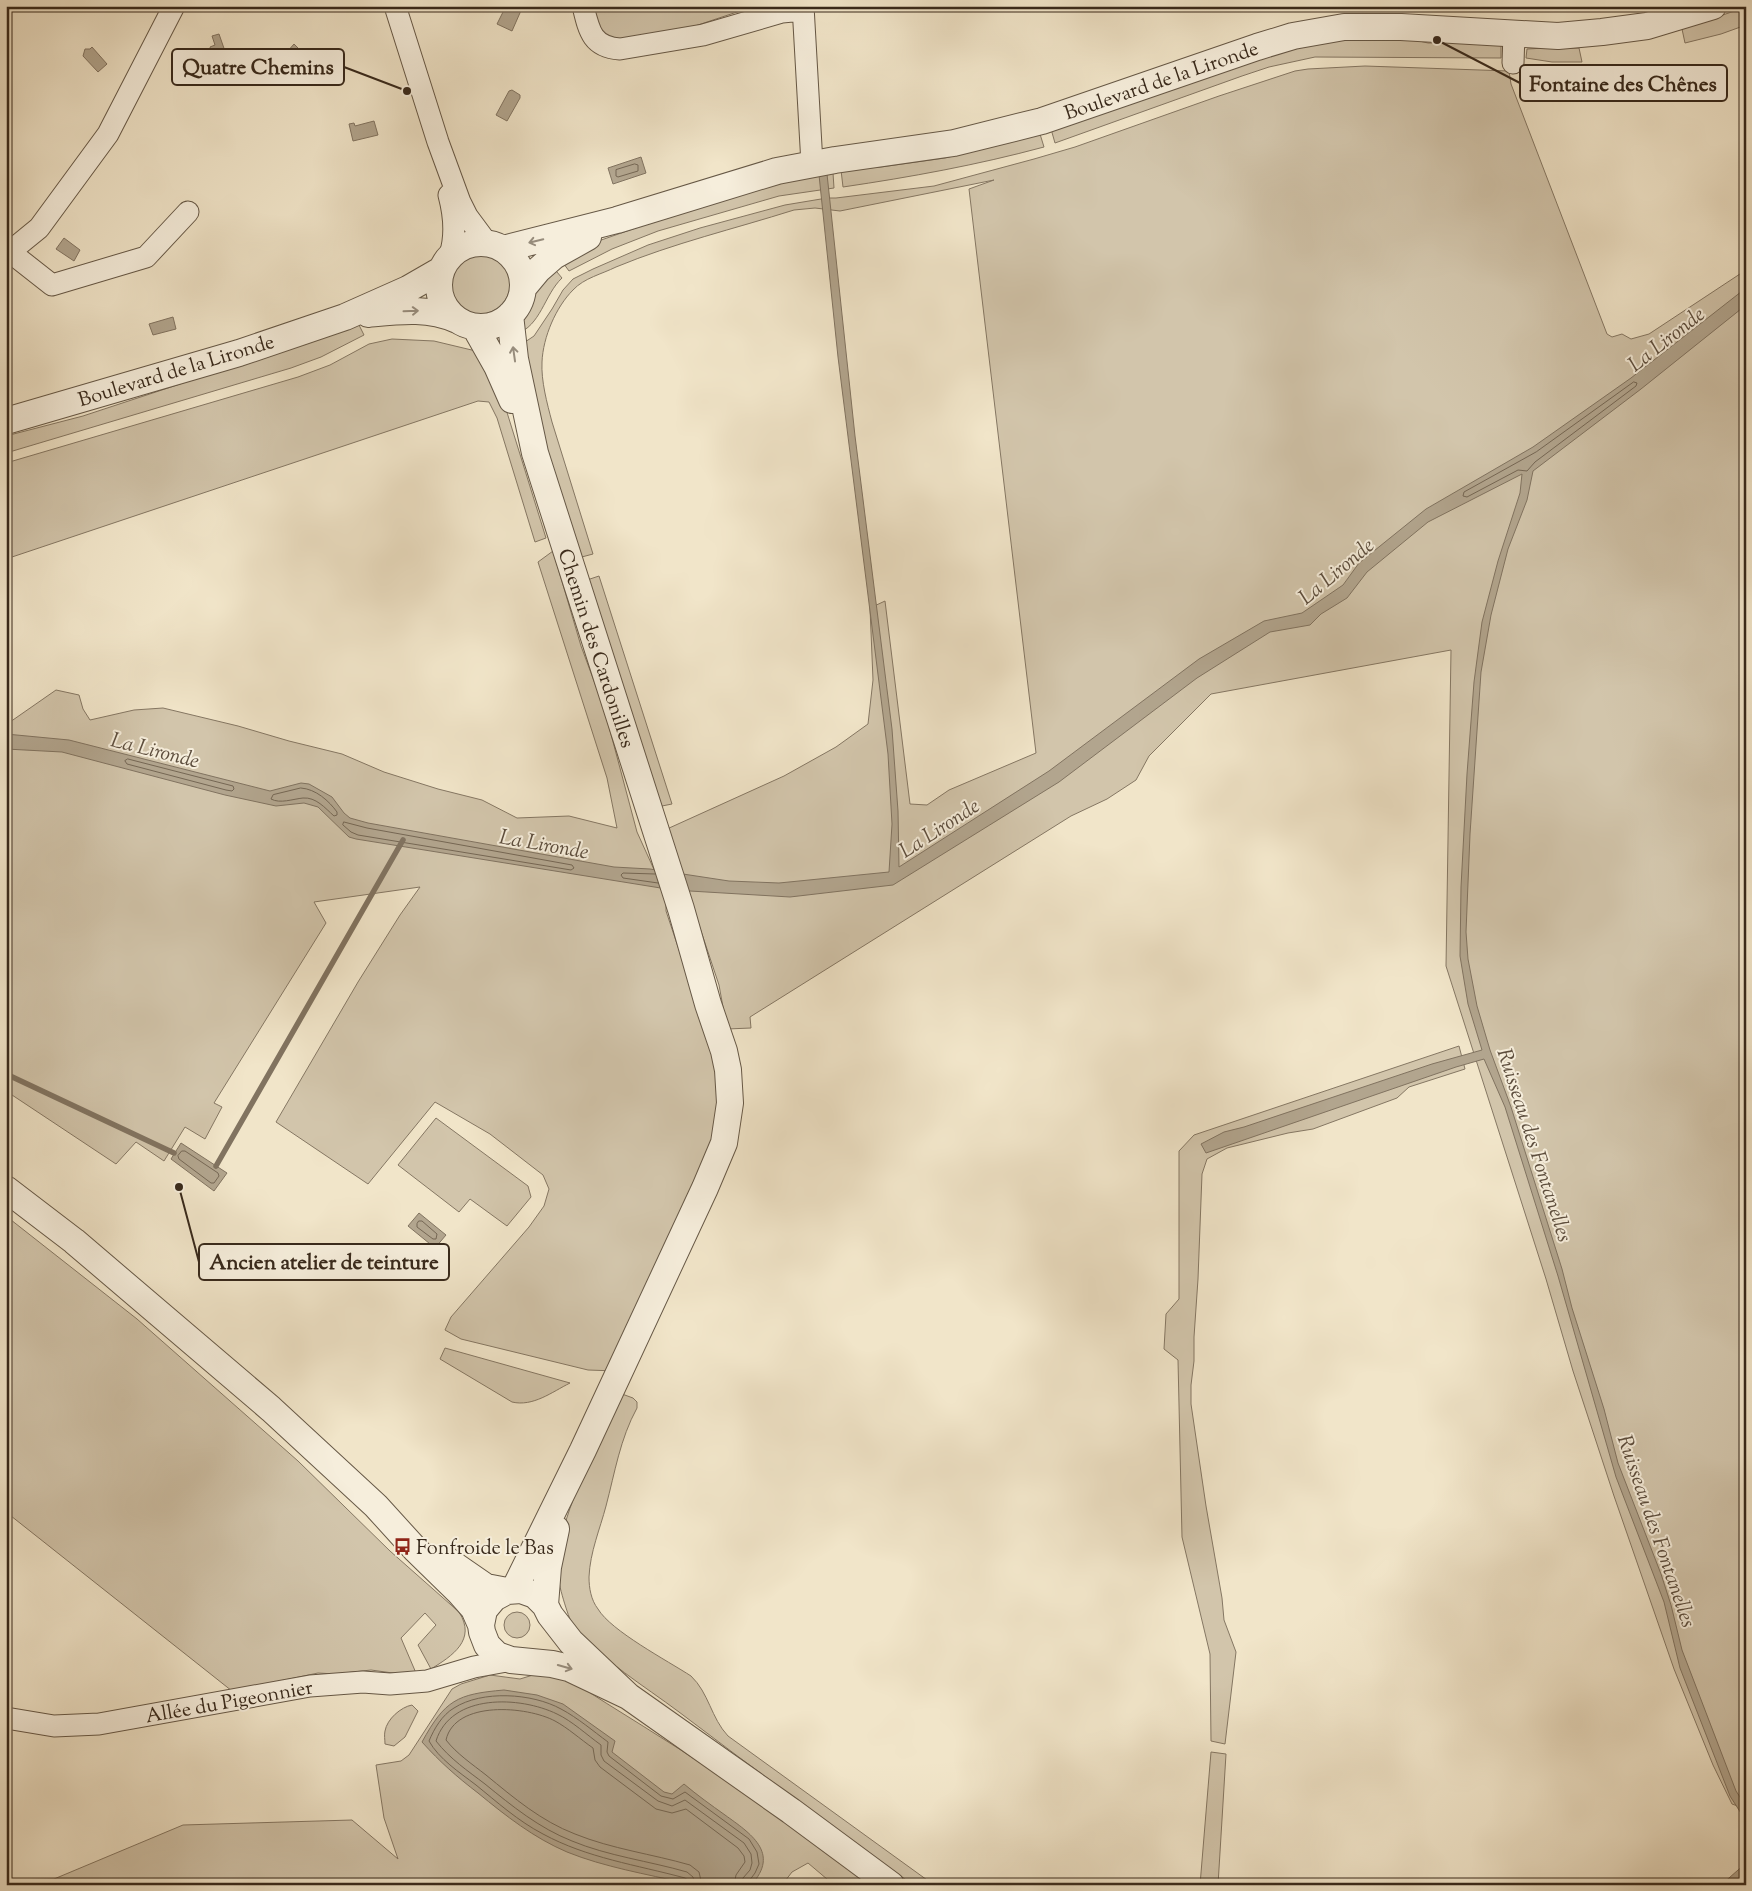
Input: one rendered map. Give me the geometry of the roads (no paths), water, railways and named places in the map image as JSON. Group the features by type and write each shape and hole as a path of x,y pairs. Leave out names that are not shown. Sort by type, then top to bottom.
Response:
{"street":[{"path":"174,6 108,134 39,228 8,253 52,284 146,257 188,212"},
{"path":"394,6 441,150 467,216 495,246"},
{"path":"583,6 587,24 595,40 606,48 620,49 702,35 782,12 803,8 812,164"},
{"name":"Boulevard de la Lironde","path":"495,246 617,220 777,171 954,143 1042,121 1293,36 1333,28 1401,27 1558,36 1646,26 1713,6"},
{"path":"1513,63 1514,33"},
{"path":"441,150 454,218 452,248 445,263 438,280 440,298 444,307 466,324 494,325 510,315 519,302 523,288 521,270 510,254 495,246 479,242 463,246 445,263"},
{"name":"Boulevard de la Lironde","path":"523,288 538,270 554,256 617,220"},
{"name":"Boulevard de la Lironde","path":"6,421 239,353 345,317 408,289 445,263"},
{"name":"Boulevard de la Lironde","path":"345,317 390,312 424,311 448,316 466,324"},
{"name":"Chemin des Cardonilles","path":"510,315 515,359 535,454 724,1051 730,1091 730,1116 724,1143 705,1188 583,1450"},
{"name":"Chemin des Cardonilles","path":"466,324 481,341 497,366 535,454"},
{"path":"6,1189 74,1241 256,1396 376,1506 470,1578 486,1587 510,1591"},
{"path":"510,1591 583,1450"},
{"path":"514,1660 537,1654 547,1643 551,1629 547,1610 548,1567 554,1536 583,1450"},
{"path":"376,1506 474,1609 487,1645 492,1651 504,1658 569,1668 628,1696"},
{"path":"453,1674 467,1657 481,1628 484,1610 488,1604 500,1594 510,1591 521,1590 535,1595 571,1642 628,1696 891,1885"},
{"name":"Allée du Pigeonnier","path":"6,1718 54,1726 99,1724 310,1686 363,1682 390,1684 427,1681 474,1667 514,1660"}],"water":[{"path":"506,6 523,6 512,31 497,24"},
{"path":"219,34 227,57 214,61 210,47 215,45 212,36"},
{"path":"294,44 304,54 289,71 279,61"},
{"path":"92,47 107,64 98,72 83,56 85,49"},
{"path":"512,90 520,95 520,98 507,121 496,115 509,91"},
{"path":"374,121 378,135 353,141 349,124 354,123 355,126"},
{"path":"641,157 646,173 613,184 608,168"},
{"path":"827,174 855,436 892,729 898,811 899,867 1049,771 1199,659 1264,621 1302,613 1343,585 1359,563 1426,509 1533,447 1631,378 1746,288 1746,305 1641,389 1533,471 1527,500 1508,549 1491,615 1481,672 1470,834 1466,932 1468,959 1477,1006 1562,1269 1572,1308 1604,1409 1618,1463 1661,1574 1682,1650 1736,1791 1746,1806 1746,1821 1730,1796 1680,1668 1664,1602 1616,1477 1558,1276 1505,1107 1484,1059 1206,1153 1201,1144 1224,1132 1432,1064 1482,1050 1468,1004 1460,956 1461,887 1467,774 1474,682 1482,622 1498,561 1520,493 1522,474 1428,522 1367,572 1347,598 1321,614 1310,625 1270,632 1197,678 1059,782 893,885 790,897 673,890 356,839 349,837 318,807 304,803 276,806 225,795 62,752 6,749 6,734 69,740 270,791 301,783 309,784 332,797 350,818 368,823 614,867 650,869 729,881 779,883 889,872 892,824 888,754 838,357 819,175"},
{"path":"64,238 80,250 74,261 56,249"},
{"path":"173,317 176,329 153,335 149,324"},
{"path":"181,1143 227,1173 214,1191 171,1159"},
{"path":"419,1213 446,1235 435,1248 408,1226"},
{"path":"504,1690 537,1695 563,1704 615,1741 612,1752 664,1792 672,1794 684,1784 744,1829 759,1845 763,1854 760,1874 751,1885 696,1885 596,1862 567,1852 521,1826 456,1775 422,1742 438,1717 454,1702 475,1694"},
{"path":"1746,1863 1746,1884 1721,1885"}],"waterway":[{"path":"216,1166 403,840"},
{"path":"6,1074 174,1153"}],"place":[{"name":"Fontaine des Chênes","path":"1437,40"},
{"name":"Quatre Chemins","path":"407,91"},
{"name":"Ancien atelier de teinture","path":"179,1187"},
{"name":"Fonfroide le Bas","path":"402,1547"}],"water label":[{"name":"La Lironde","path":"1666,339"},
{"name":"La Lironde","path":"1336,571"},
{"name":"La Lironde","path":"155,750"},
{"name":"La Lironde","path":"939,828"},
{"name":"La Lironde","path":"544,844"},
{"name":"Ruisseau des Fontanelles","path":"1535,1145"},
{"name":"Ruisseau des Fontanelles","path":"1657,1531"}]}
